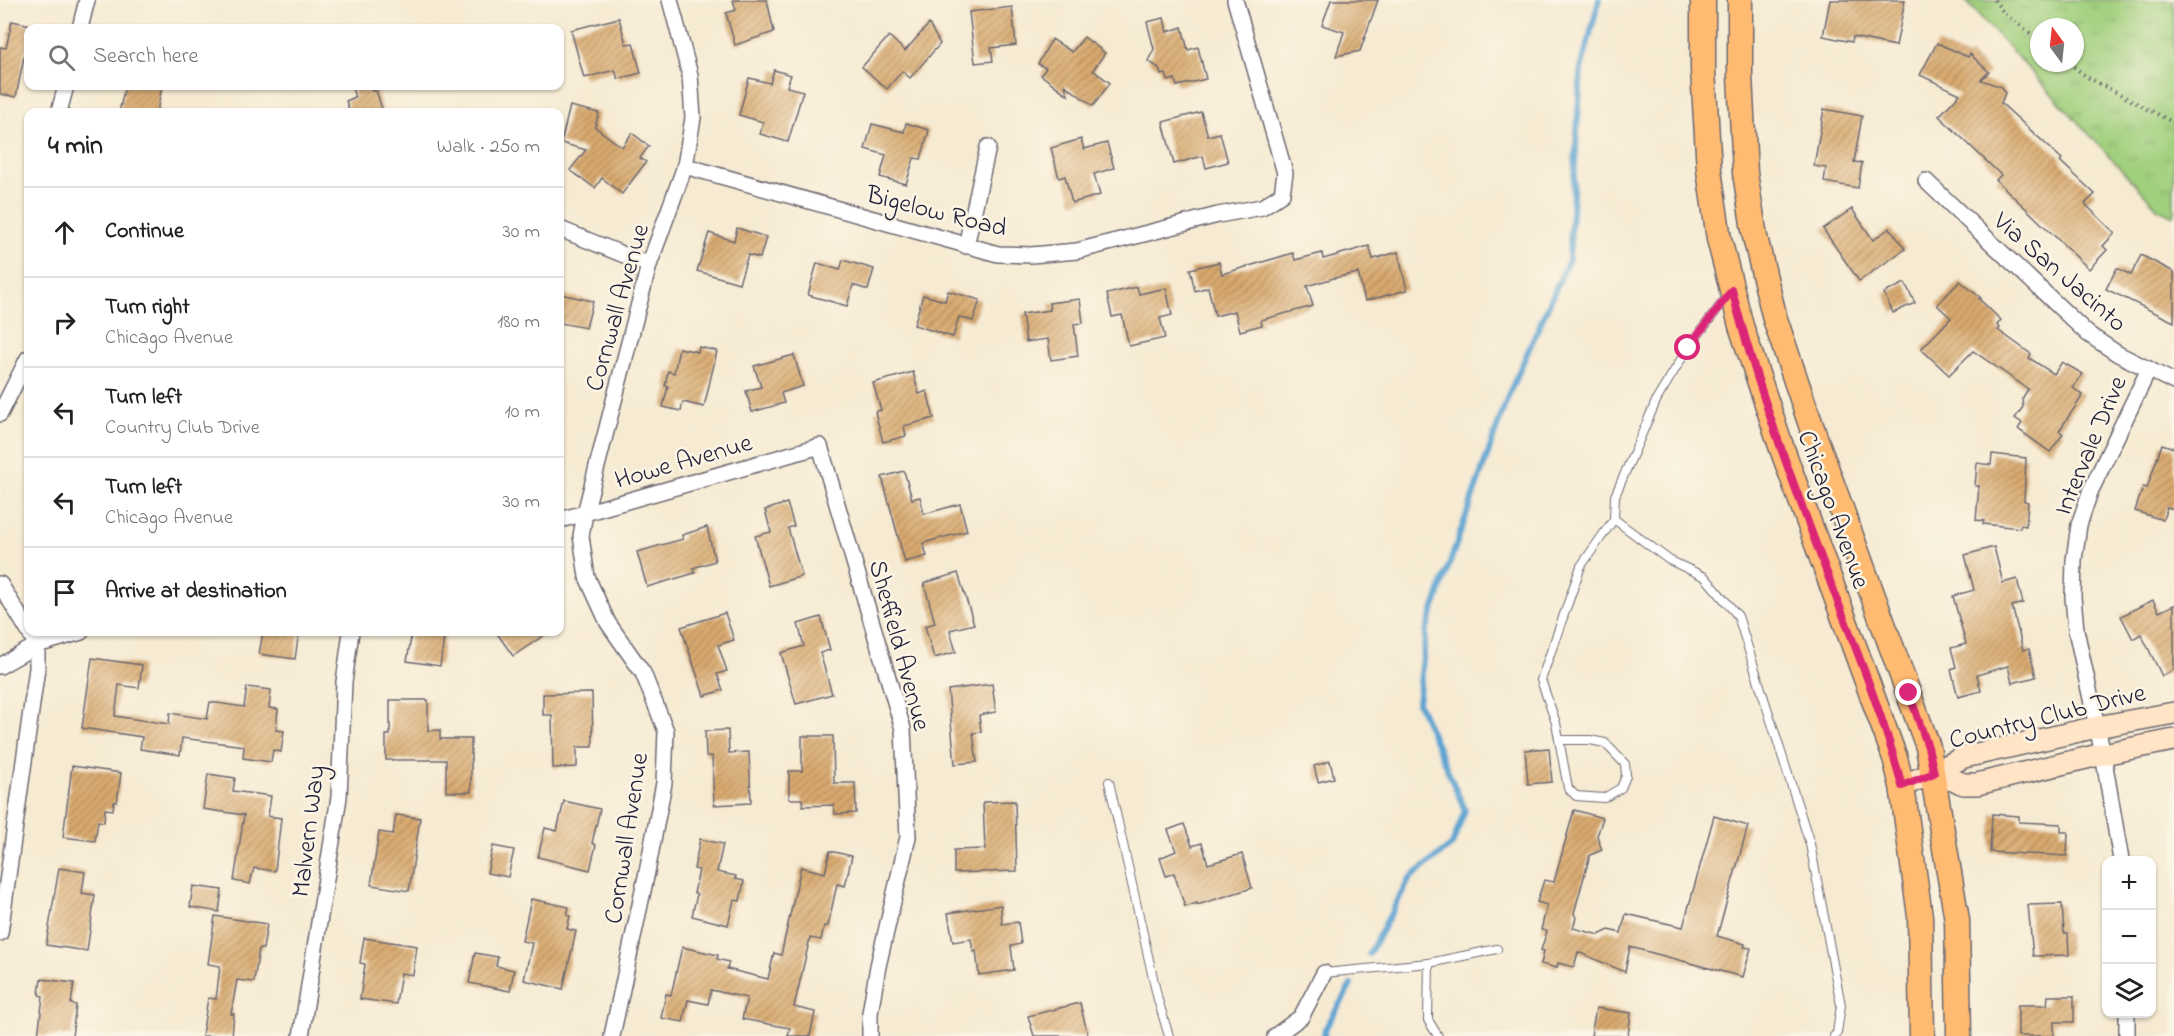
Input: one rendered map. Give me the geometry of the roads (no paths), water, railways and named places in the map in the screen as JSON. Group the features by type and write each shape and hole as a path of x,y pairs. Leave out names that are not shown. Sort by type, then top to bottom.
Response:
{"main road":[{"name":"Chicago Avenue","path":"1703,0 1703,70 1709,170 1719,239 1741,326 1781,446 1894,754 1902,786 1920,916 1922,1036"},
{"name":"Chicago Avenue","path":"1740,0 1740,76 1745,173 1755,237 1775,319 1815,437 1928,747 1957,920 1959,1036"}],"street":[{"path":"81,24 87,0"},
{"name":"Cornwall Avenue","path":"612,1036 662,794 666,731 643,673 608,623 587,577 581,536 649,265 685,166 693,118 690,75 670,0"},
{"name":"Bigelow Road","path":"685,166 998,254 1031,255 1077,251 1218,215 1262,207 1282,194 1285,173 1235,0"},
{"path":"60,108 65,90"},
{"path":"966,246 988,147"},
{"name":"Via San Jacinto","path":"1926,181 2088,334 2118,354 2174,382"},
{"path":"564,231 649,265"},
{"path":"0,414 24,366"},
{"name":"Intervale Drive","path":"2121,856 2103,754 2076,630 2073,597 2075,548 2079,525 2090,492 2149,369"},
{"name":"Howe Avenue","path":"564,519 820,446"},
{"name":"Sheffield Avenue","path":"820,446 903,729 908,837 878,966 870,1013 870,1036"},
{"path":"0,584 24,624"},
{"path":"0,666 31,636"},
{"path":"0,933 38,668 31,636"},
{"name":"Malvern Way","path":"301,1036 339,797 344,682 350,636"},
{"name":"Country Club Drive","path":"1902,786 1964,757 2097,727 2174,713"},
{"name":"Country Club Drive","path":"1934,773 1964,784 1977,784 2103,754 2174,740"},
{"path":"1275,1036 1301,1017 1324,973"},
{"path":"2127,1018 2127,1036"}],"lane":[{"path":"1559,740 1590,740 1605,743 1625,764 1626,776 1621,788 1604,798 1576,796 1568,788 1559,740 1556,723 1541,680 1581,566 1614,519 1615,495 1657,399 1688,348 1732,290"},
{"path":"1614,519 1669,560 1705,578 1738,616 1810,844 1841,1005 1837,1033 1834,1036"},
{"path":"1109,782 1158,1000 1169,1036"},
{"path":"1324,973 1429,963 1497,949"},
{"path":"1429,963 1428,1020 1438,1036"}],"waterway":[{"path":"1369,954 1410,878 1452,845 1465,810 1418,703 1426,631 1508,396 1569,259 1581,69 1599,0"},
{"path":"1324,1036 1325,1029 1351,985"}]}
